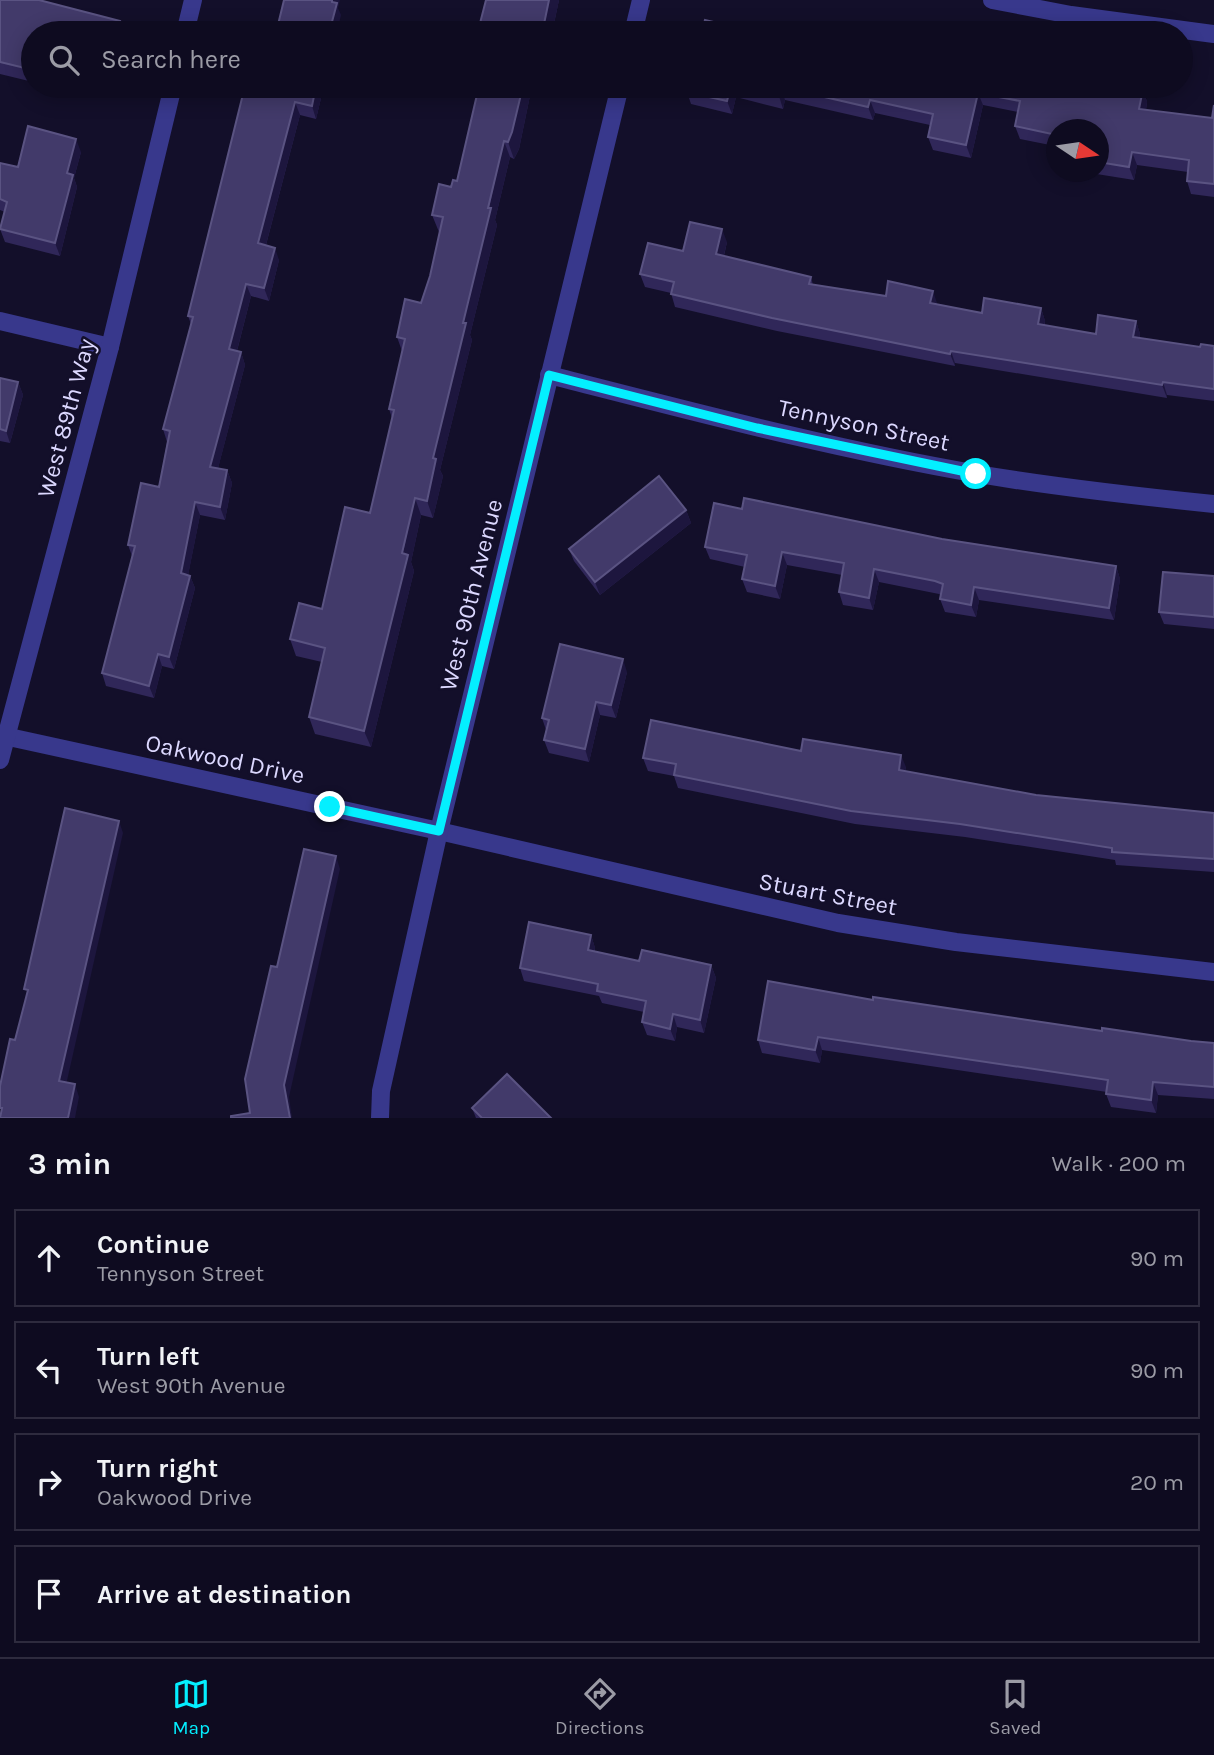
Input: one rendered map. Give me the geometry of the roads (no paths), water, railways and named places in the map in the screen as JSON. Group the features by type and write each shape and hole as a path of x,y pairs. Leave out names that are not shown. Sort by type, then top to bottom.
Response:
{"street":[{"path":"188,21 193,0"},
{"path":"636,21 641,0"},
{"path":"992,0 1116,21"},
{"path":"1193,31 1214,34"},
{"name":"West 89th Way","path":"0,760 3,736 110,347 170,98"},
{"name":"West 90th Avenue","path":"380,1118 381,1091 439,831 617,98"},
{"path":"0,321 110,347"},
{"name":"Tennyson Street","path":"549,375 757,428 976,474 1114,494 1214,504"},
{"name":"Oakwood Drive","path":"3,736 439,831"},
{"name":"Stuart Street","path":"439,831 838,923 956,942 1214,972"}]}
